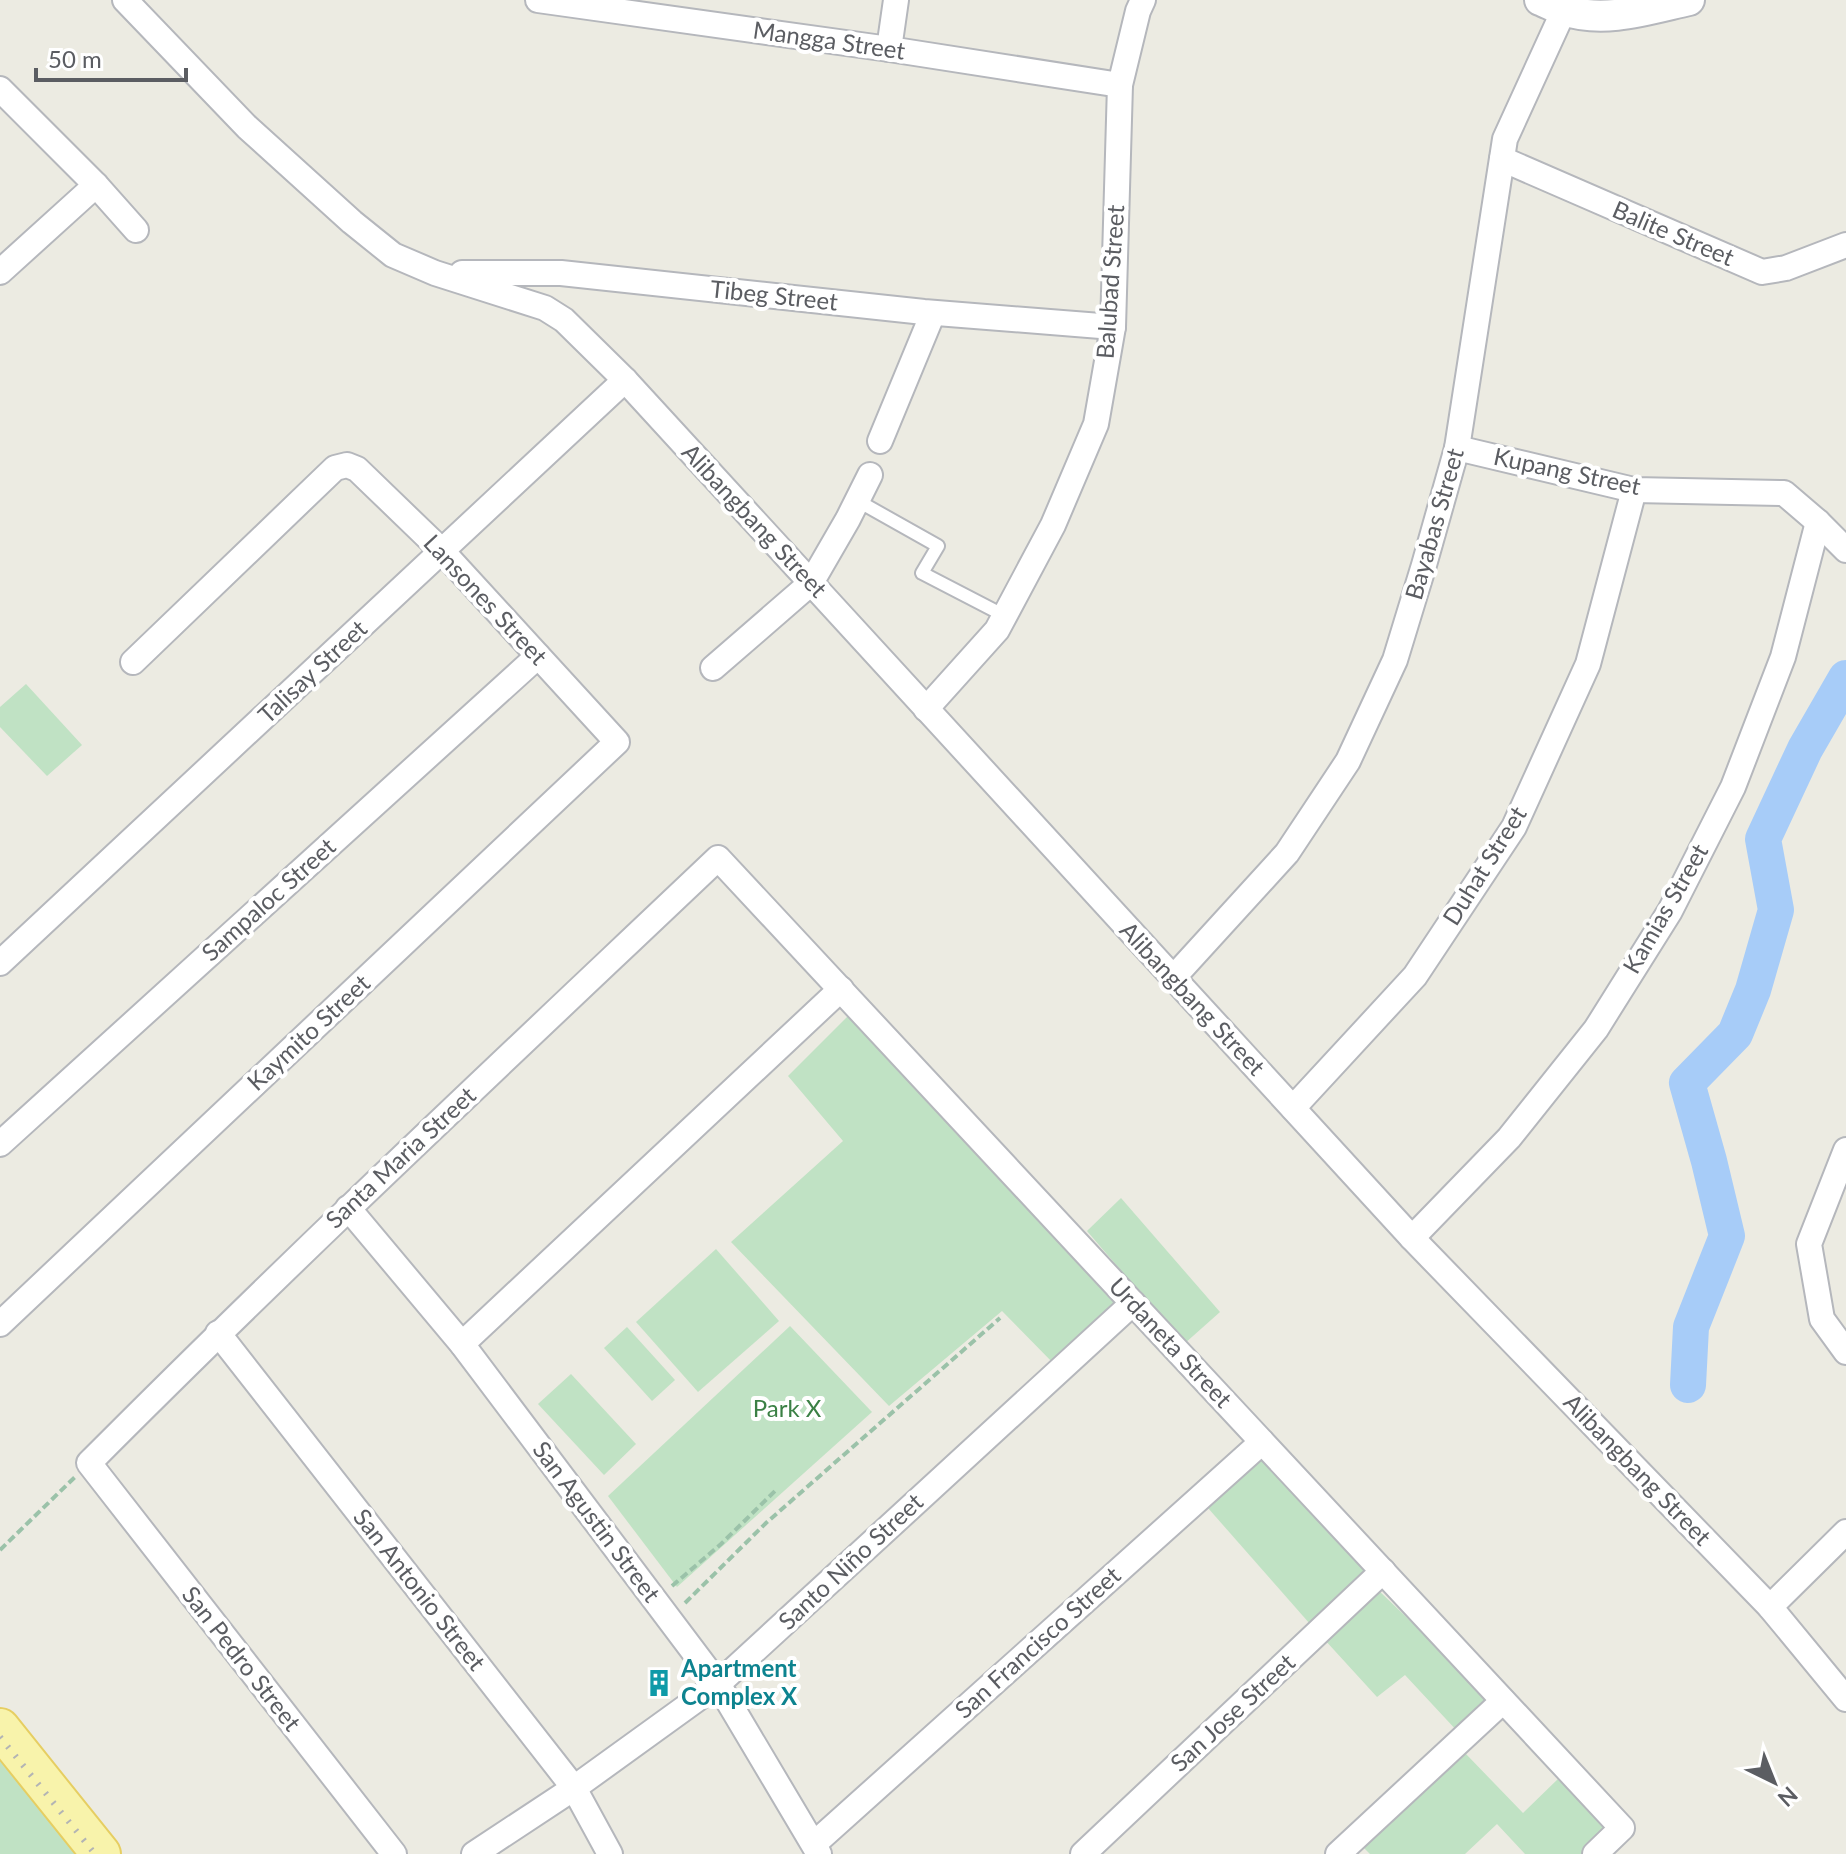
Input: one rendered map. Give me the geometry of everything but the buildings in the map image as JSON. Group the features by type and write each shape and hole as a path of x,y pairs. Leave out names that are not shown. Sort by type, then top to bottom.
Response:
{"main road":[{"path":"0,1728 101,1854"},
{"path":"0,1759 76,1854"}],"street":[{"name":"Alibangbang Street","path":"125,0 247,127 393,255 435,273 545,308 564,320 625,380 1412,1238 1770,1607 1846,1699"},
{"name":"Mangga Street","path":"538,0 1120,85"},
{"path":"889,49 896,0"},
{"name":"Balubad Street","path":"926,709 997,630 1053,525 1096,424 1113,327 1120,85 1143,0"},
{"path":"1552,5 1587,15 1616,15 1689,0"},
{"name":"Bayabas Street","path":"1173,978 1287,853 1348,761 1395,660 1457,448 1505,139 1552,5"},
{"path":"0,89 96,185 136,230"},
{"name":"Balite Street","path":"1502,159 1762,272 1786,268 1846,245"},
{"path":"0,272 96,185"},
{"name":"Tibeg Street","path":"435,273 561,273 933,313 1113,327"},
{"path":"880,441 933,313"},
{"name":"Talisay Street","path":"0,963 625,380"},
{"name":"Kupang Street","path":"1457,448 1634,490 1784,493 1846,550"},
{"name":"Lansones Street","path":"133,662 335,468 347,465 357,469 442,551 617,742"},
{"path":"713,668 811,583 870,475"},
{"name":"Duhat Street","path":"1293,1108 1415,976 1514,827 1588,664 1634,490"},
{"name":"Kamias Street","path":"1412,1238 1509,1138 1596,1029 1670,911 1733,787 1783,657 1818,522"},
{"name":"Sampaloc Street","path":"0,1144 538,656"},
{"name":"Kaymito Street","path":"0,1324 617,742"},
{"name":"Urdaneta Street","path":"718,858 1622,1828 1595,1854"},
{"name":"Santa Maria Street","path":"89,1463 218,1333 718,858"},
{"path":"462,1344 841,989"},
{"path":"1846,1150 1809,1244 1822,1319 1846,1352"},
{"name":"San Agustin Street","path":"348,1208 462,1344 718,1684 816,1849"},
{"name":"Santo Niño Street","path":"474,1854 574,1788 718,1684 1133,1303"},
{"name":"San Antonio Street","path":"218,1333 574,1788 610,1854"},
{"name":"San Francisco Street","path":"816,1849 1262,1442"},
{"name":"San Pedro Street","path":"89,1463 394,1854"},
{"path":"1770,1607 1846,1532"},
{"name":"San Jose Street","path":"1083,1854 1383,1571"},
{"path":"1338,1854 1503,1701"}],"lane":[{"path":"858,501 938,546 922,573 1005,616"}],"path":[{"path":"662,1610 1000,1318"},
{"path":"0,1550 89,1463"},
{"path":"662,1610 721,1544 777,1489"}],"green space":[{"path":"26,684 82,745 47,776 0,727 0,707"},
{"path":"848,1016 1123,1304 1054,1364 1002,1311 889,1406 731,1242 843,1141 788,1076"},
{"path":"1121,1198 1220,1312 1184,1344 1087,1231"},
{"path":"716,1249 779,1321 698,1392 636,1322"},
{"name":"Park X","path":"790,1326 872,1412 677,1587 608,1496"},
{"path":"627,1327 675,1380 652,1401 604,1348"},
{"path":"571,1374 636,1444 604,1475 538,1404"},
{"path":"1260,1453 1368,1570 1310,1624 1208,1508"},
{"path":"1377,1589 1494,1701 1459,1733 1405,1675 1377,1697 1324,1639"},
{"path":"0,1746 88,1854 0,1854"},
{"path":"1466,1754 1523,1813 1560,1777 1612,1828 1584,1854 1525,1854 1497,1824 1465,1854 1370,1854 1363,1847"}],"waterway":[{"path":"1688,1385 1691,1327 1727,1236 1687,1083 1735,1034 1753,990 1776,910 1763,839 1805,749 1846,678"}],"railway":[{"path":"0,1737 95,1854"}],"place":[{"name":"Apartment Complex X","path":"659,1683"}]}
